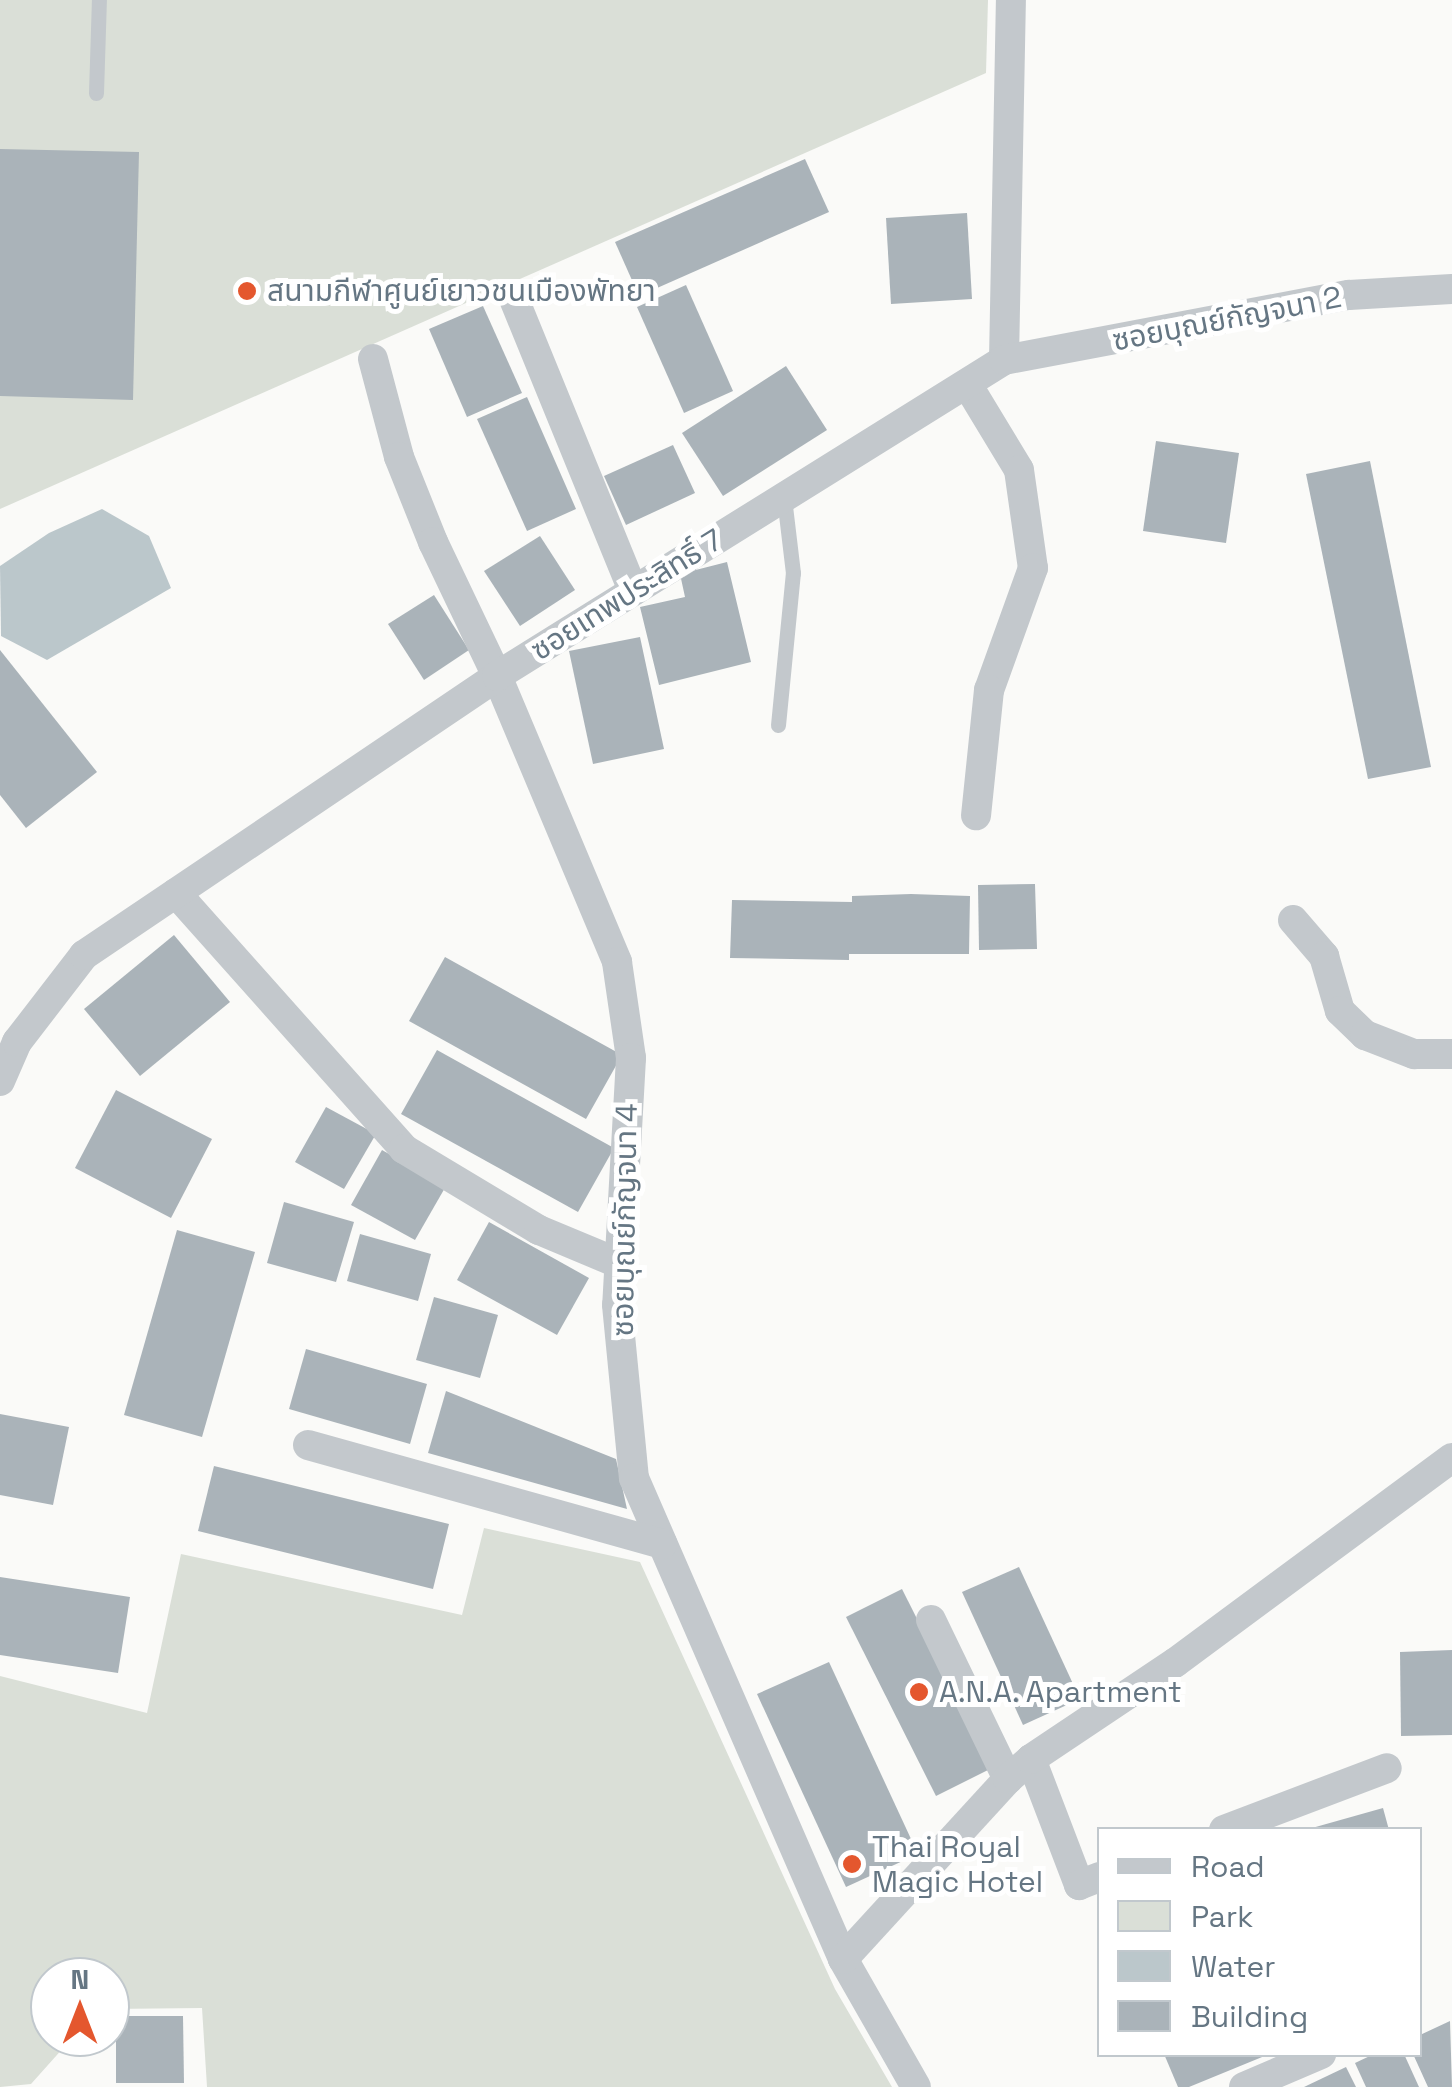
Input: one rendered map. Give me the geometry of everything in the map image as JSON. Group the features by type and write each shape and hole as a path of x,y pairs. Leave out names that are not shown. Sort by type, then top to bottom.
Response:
{"street":[{"path":"1004,360 1011,0"},
{"name":"ซอยบุณย์กัญจนา 2","path":"1004,360 1349,295 1452,289"},
{"path":"514,299 634,591"},
{"name":"ซอยบุณย์กัญจนา 4","path":"373,359 399,457 433,542 496,676 617,962 631,1058 617,1305 634,1478 843,1959 916,2087"},
{"name":"ซอยเทพประสิทธิ์ 7","path":"0,1081 17,1042 84,955 496,676 1004,360"},
{"path":"967,384 1018,470 1033,568 989,690 976,815"},
{"path":"176,893 404,1150 539,1230 618,1263"},
{"path":"1293,920 1324,956 1340,1011 1365,1035 1414,1054 1452,1054"},
{"path":"308,1445 662,1544"},
{"path":"843,1959 1019,1769 1176,1662 1452,1458"},
{"path":"930,1620 1019,1769 1078,1885 1097,1878"},
{"path":"1232,1827 1387,1768"},
{"path":"1244,2087 1314,2057"}],"lane":[{"path":"96,93 100,0"},
{"path":"778,725 793,573 784,497"}],"green space":[{"name":"สนามกีฬาศูนย์เยาวชนเมืองพัทยา","path":"0,0 988,0 986,73 0,509"},
{"path":"484,1528 640,1562 835,1989 892,2087 207,2087 202,2008 130,2009 130,1957 30,1957 30,2057 55,2057 31,2084 0,2087 0,1676 147,1713 181,1554 462,1615"}],"water":[{"path":"102,509 149,536 171,588 47,660 1,636 0,566 49,533"}],"building":[{"path":"0,149 139,152 133,400 0,396"},
{"path":"805,159 829,212 639,296 615,242"},
{"path":"967,213 972,299 891,304 886,218"},
{"path":"686,285 733,391 684,413 637,307"},
{"path":"483,306 522,393 467,417 429,329"},
{"path":"786,366 827,430 723,496 682,433"},
{"path":"527,397 576,509 527,531 477,419"},
{"path":"1156,441 1239,453 1226,543 1143,531"},
{"path":"673,445 695,493 626,525 604,476"},
{"path":"1370,461 1431,767 1368,779 1306,474"},
{"path":"540,536 575,590 520,626 484,571"},
{"path":"727,562 751,662 659,685 640,607 685,597 680,574"},
{"path":"434,595 469,650 424,680 388,624"},
{"path":"640,637 664,749 593,764 569,651"},
{"path":"0,650 97,772 26,828 0,795"},
{"path":"1035,884 1037,949 979,950 978,885"},
{"path":"852,896 970,896 969,954 849,954 849,960 730,958 732,900 852,902"},
{"path":"174,935 230,1002 140,1076 84,1009"},
{"path":"445,957 622,1055 586,1119 409,1021"},
{"path":"437,1050 614,1148 578,1212 401,1114"},
{"path":"116,1090 212,1139 171,1218 75,1168"},
{"path":"326,1107 376,1134 344,1189 295,1162"},
{"path":"382,1150 446,1186 415,1240 351,1205"},
{"path":"284,1202 354,1222 336,1282 267,1263"},
{"path":"489,1222 589,1278 557,1335 457,1280"},
{"path":"177,1230 255,1252 202,1437 124,1415"},
{"path":"360,1234 431,1254 418,1301 347,1281"},
{"path":"434,1297 498,1315 480,1378 416,1360"},
{"path":"306,1349 427,1384 410,1444 289,1409"},
{"path":"446,1391 616,1459 627,1509 428,1453"},
{"path":"0,1414 69,1427 53,1505 0,1495"},
{"path":"214,1466 449,1524 433,1589 198,1531"},
{"path":"1019,1567 1080,1699 1023,1725 962,1592"},
{"path":"0,1577 130,1597 118,1673 0,1655"},
{"name":"A.N.A. Apartment","path":"902,1589 992,1768 936,1796 846,1617"},
{"path":"1452,1650 1452,1735 1401,1736 1400,1652"},
{"path":"829,1662 918,1854 846,1887 757,1694"},
{"path":"1383,1808 1388,1827 1316,1827"},
{"path":"130,2016 183,2016 184,2083 116,2083 116,2057 130,2057"},
{"path":"1450,2021 1452,2087 1428,2087 1414,2057 1422,2057 1422,2034"},
{"path":"1165,2057 1262,2057 1189,2087 1178,2087"},
{"path":"1368,2057 1405,2057 1419,2087 1366,2087 1355,2063"},
{"path":"1346,2067 1356,2087 1304,2087"}],"place":[{"name":"สนามกีฬาศูนย์เยาวชนเมืองพัทยา","path":"247,291"},
{"name":"A.N.A. Apartment","path":"919,1692"},
{"name":"Thai Royal Magic Hotel","path":"852,1864"}]}
